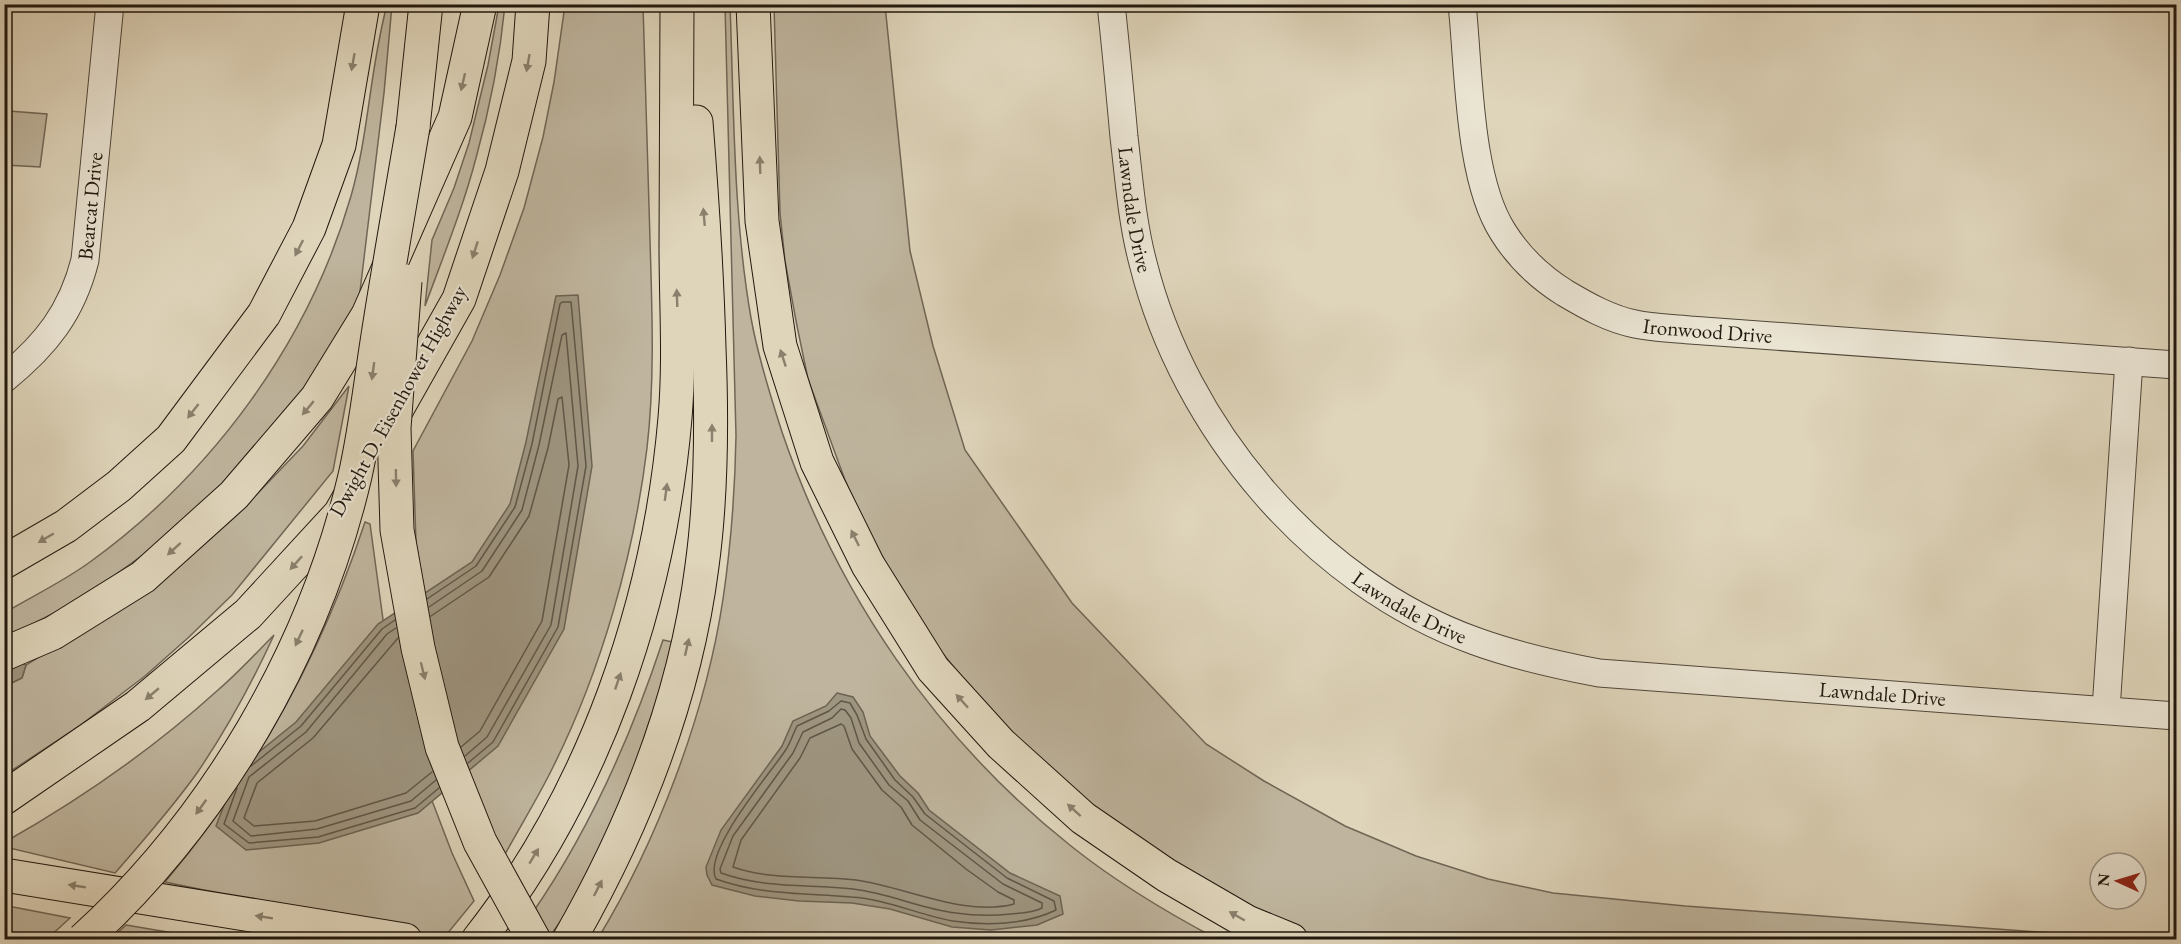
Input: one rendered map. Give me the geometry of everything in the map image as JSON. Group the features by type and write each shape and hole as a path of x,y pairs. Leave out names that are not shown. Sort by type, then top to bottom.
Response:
{"highway":[{"path":"4,562 66,526 119,486 171,439 264,314 309,228 339,145 363,4"},
{"path":"426,4 413,127 402,344 394,428 397,530 418,648 442,747 480,842 534,939"},
{"path":"4,654 53,633 143,577 234,495 317,398 368,315 455,117 480,4"},
{"name":"Dwight D. Eisenhower Highway","path":"4,798 138,706 248,614 340,514 409,385 459,299 502,171 529,61 533,4"},
{"path":"478,939 549,832 585,762 629,650 651,573 671,454 678,376 677,4"},
{"path":"570,939 625,833 655,760 688,644 702,566 710,487 712,410 706,244 686,4"},
{"path":"753,4 762,220 780,346 818,462 868,565 933,669 1001,744 1083,818 1166,875 1247,922 1291,939"},
{"path":"82,939 147,873 200,809 223,776 266,704 318,594 355,476 413,127"},
{"path":"4,875 405,939"}],"street":[{"name":"Bearcat Drive","path":"4,379 32,356 51,334 80,281 86,260 110,4"},
{"name":"Lawndale Drive","path":"1111,4 1131,202 1143,263 1168,342 1195,396 1220,436 1264,492 1316,545 1374,590 1414,613 1473,641 1532,660 1599,673 2176,716"},
{"name":"Ironwood Drive","path":"1462,4 1474,136 1486,194 1503,232 1524,259 1550,284 1591,309 1635,324 1690,330 2176,365"},
{"path":"2106,710 2129,361"}],"shaded area":[{"path":"387,5 392,5 384,93 357,316 328,364 252,458 161,542 112,577 56,612 5,638 4,613 90,562 135,527 177,488 216,446 251,400 282,352 310,302 333,250 351,196 362,148 381,28"},
{"path":"499,5 505,5 503,24 486,120 465,195 425,306 432,240 454,188 469,143 488,65"},
{"path":"565,5 643,5 652,318 650,422 634,529 613,612 600,652 586,692 553,767 503,858 487,827 441,686 416,543 413,451 472,341 500,275 524,208 543,137 554,82"},
{"path":"725,5 730,5 738,201 751,318 782,432 831,550 862,606 897,660 935,711 977,759 1022,804 1088,859 1142,896 1217,939 597,940 640,861 676,776 705,687 726,579 735,477 736,436"},
{"path":"774,5 885,5 910,251 933,346 965,450 1072,603 1206,744 1264,781 1345,826 1416,856 1488,879 1553,893 1685,906 2134,939 1322,939 1261,915 1177,869 1056,778 978,697 940,650 897,583 865,525 845,480 808,379 785,261 780,213"},
{"path":"9,111 47,114 40,167 5,165"},
{"path":"349,386 333,471 232,595 145,676 78,727 5,775 5,686 22,678 26,665 145,591 188,559 237,515 303,446"},
{"path":"365,522 370,524 385,634 431,798 452,853 474,901 443,939 165,882 228,799 282,712 328,620"},
{"path":"274,635 238,706 197,773 115,873 5,847 5,842 89,791 168,733 240,670"},
{"path":"663,640 673,642 660,691 624,797 575,901 548,939 531,915 572,850 607,782 637,712"},
{"path":"5,905 70,918 47,939 5,939"},
{"path":"126,925 209,939 111,939"}],"water":[{"path":"578,295 592,466 564,629 498,746 418,813 319,843 246,850 216,826 238,769 296,722 378,624 472,562 510,504 526,442 556,296"},
{"path":"4,653 26,665 22,678 5,686"},
{"path":"837,693 853,697 863,712 870,736 900,776 918,793 929,810 1010,873 1060,896 1063,914 1037,925 991,930 952,927 890,909 852,903 799,901 755,896 712,885 706,867 721,830 782,746 793,721 826,706"}]}
